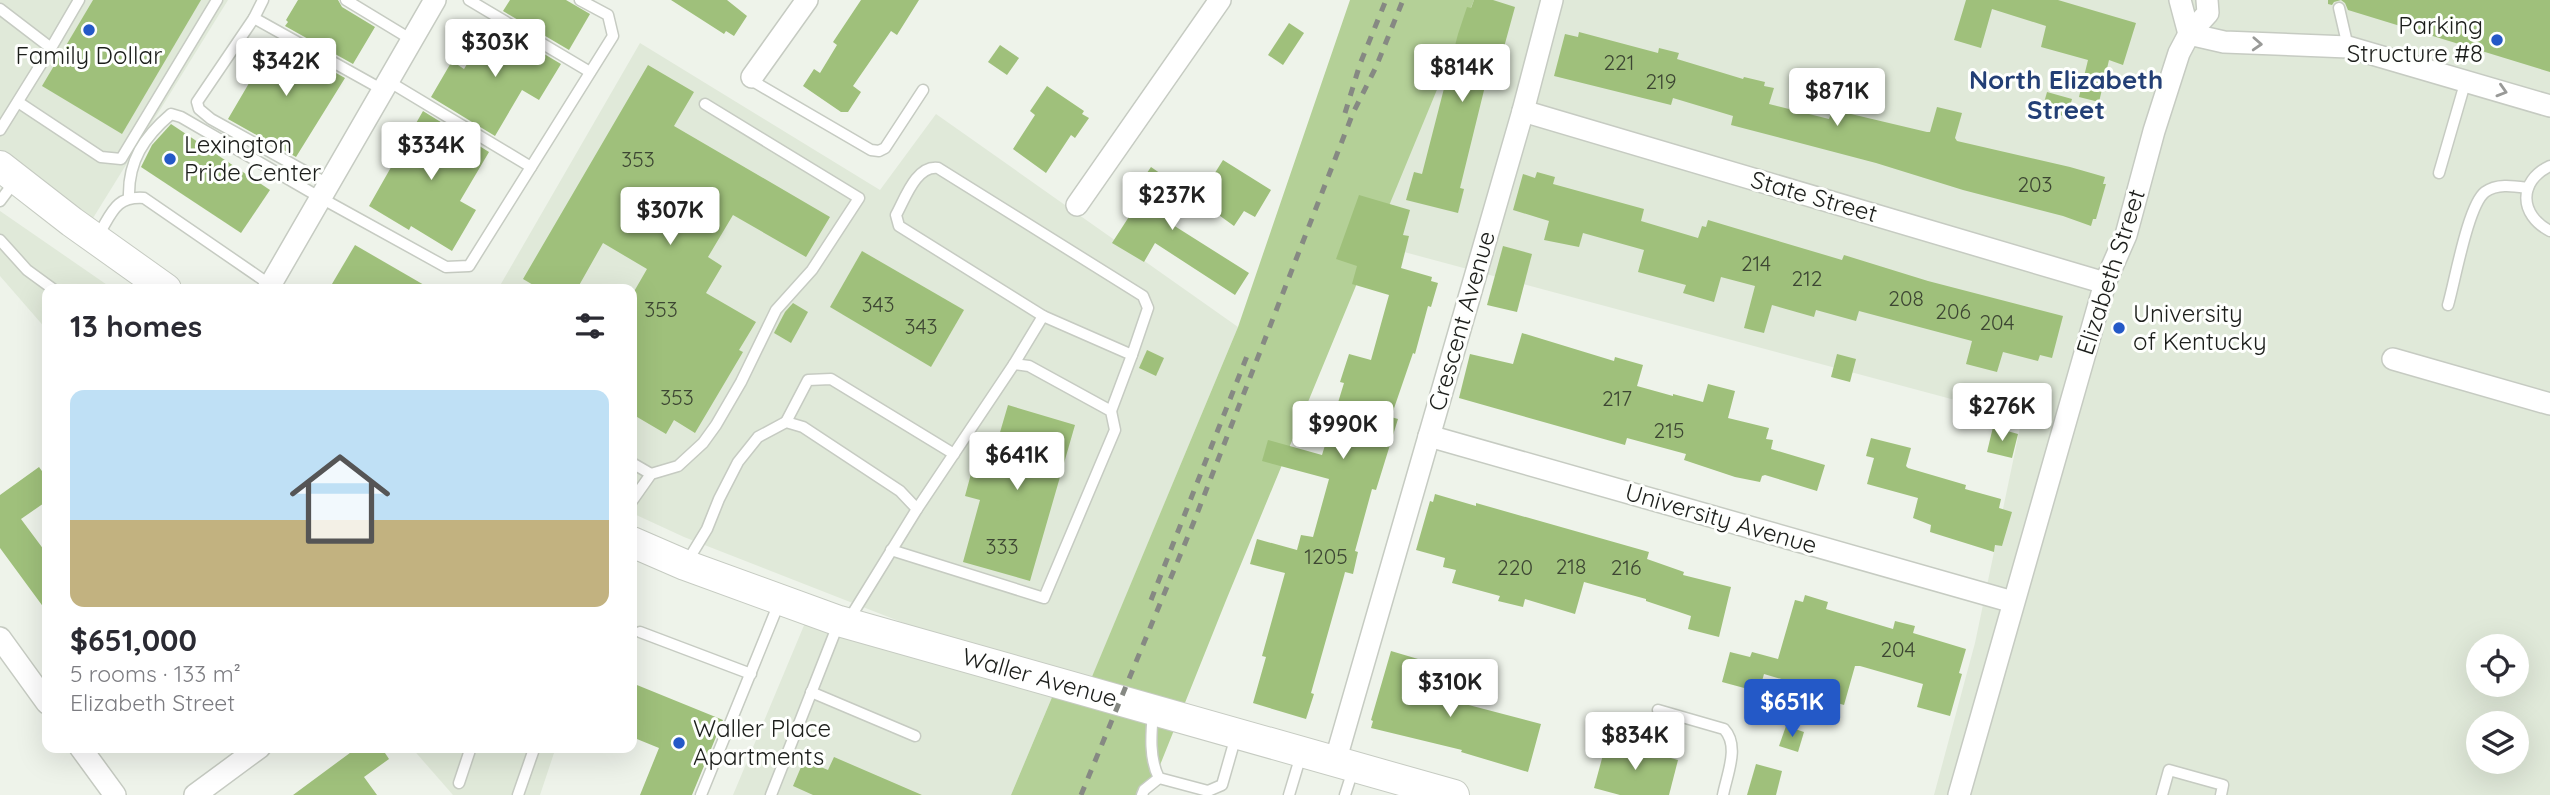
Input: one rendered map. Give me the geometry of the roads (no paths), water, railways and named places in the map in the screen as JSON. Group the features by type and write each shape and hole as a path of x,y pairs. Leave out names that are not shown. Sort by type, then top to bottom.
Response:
{"main road":[{"path":"6,182 96,239 159,284"},
{"name":"Waller Avenue","path":"637,544 685,565 843,622 1302,753 1345,775 1454,795"}],"street":[{"path":"274,284 435,0"},
{"path":"752,77 807,0"},
{"path":"1077,205 1220,0"},
{"name":"Crescent Avenue","path":"1345,775 1429,436 1523,111 1552,0"},
{"path":"2180,0 2189,34 2224,42 2348,47 2550,106"},
{"name":"Elizabeth Street","path":"1959,795 2105,283 2126,236 2154,131 2179,53 2189,34 2208,13 2207,0"},
{"name":"State Street","path":"1523,111 2105,283"},
{"path":"2393,359 2550,404"},
{"name":"University Avenue","path":"1429,436 2013,602"},
{"path":"0,638 42,695"},
{"path":"84,753 115,795"},
{"path":"195,795 252,753"}],"lane":[{"path":"18,102 101,157 121,159 217,0"},
{"path":"263,0 254,18 197,102 199,109 446,267 469,265 612,36 608,15 580,0"},
{"path":"346,0 412,40"},
{"path":"470,0 590,72"},
{"path":"0,130 51,48 76,1"},
{"path":"2339,8 2348,47"},
{"path":"0,9 51,48"},
{"path":"254,18 386,86 531,167"},
{"path":"752,77 756,83 871,149 879,151 885,148 923,90"},
{"path":"2439,173 2466,80"},
{"path":"637,494 652,474 678,466 703,443 741,382 776,310 812,270 859,198 705,104"},
{"path":"129,197 131,164 154,128 171,114 325,191"},
{"path":"2550,166 2540,171 2528,188 2528,209 2533,218 2550,231"},
{"path":"891,550 1044,598 1115,430 1111,411 1132,355 1148,309 1143,296 938,168 931,167 921,173 896,215 899,226 1042,316 1132,355"},
{"path":"2448,305 2474,206 2486,191 2504,185 2528,188"},
{"path":"96,239 120,202 129,197 144,198 266,284"},
{"path":"0,240 27,270 46,284"},
{"path":"771,795 811,692 843,622 1014,364 1042,316"},
{"path":"1014,364 1029,366 1111,411"},
{"path":"685,565 707,529 738,461 758,438 786,422 808,380 831,379 954,454"},
{"path":"786,422 803,427 901,491 916,509"},
{"path":"637,466 652,474"},
{"path":"701,795 780,600"},
{"path":"640,632 751,674"},
{"path":"811,692 915,736"},
{"path":"1658,710 1724,729 1731,736 1732,753 1723,795"},
{"path":"1153,711 1151,733 1154,769 1159,778 1208,791 1222,785 1236,734"},
{"path":"459,783 469,753"},
{"path":"518,795 534,753"},
{"path":"1289,795 1302,753"},
{"path":"2162,795 2169,770 2223,785 2221,795"},
{"path":"1142,795 1144,790 1159,778"}],"railway":[{"path":"1345,113 1360,64 1386,0"},
{"path":"1081,795 1193,524 1353,113 1376,67 1403,0"},
{"path":"1151,600 1247,356"}],"place":[{"name":"Family Dollar","path":"89,30"},
{"name":"Parking Structure #8","path":"2497,40"},
{"name":"Lexington Pride Center","path":"170,159"},
{"name":"University of Kentucky","path":"2119,328"},
{"name":"Waller Place Apartments","path":"679,743"}],"district":[{"name":"North Elizabeth Street","path":"2066,95"}]}
